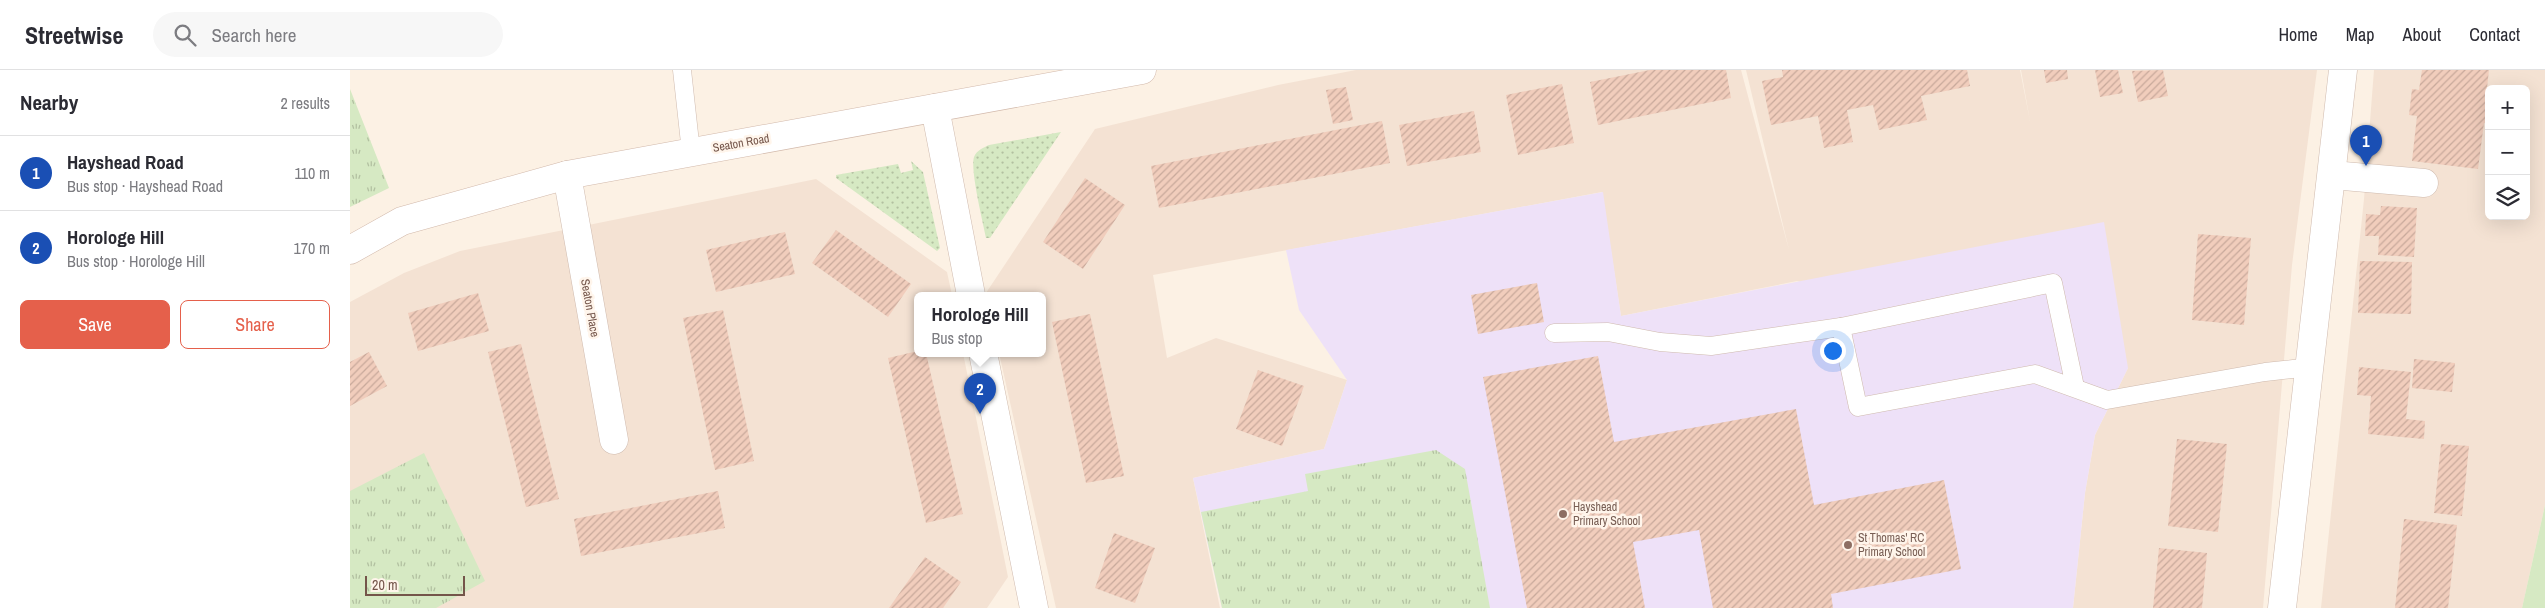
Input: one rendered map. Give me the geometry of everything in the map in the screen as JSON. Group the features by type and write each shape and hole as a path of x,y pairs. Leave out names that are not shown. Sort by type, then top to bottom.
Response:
{"street":[{"name":"Seaton Road","path":"350,250 402,221 567,175 1142,70"},
{"path":"2282,608 2343,70"},
{"path":"935,108 970,292"},
{"name":"Seaton Place","path":"567,175 614,440"},
{"path":"2332,175 2424,183"},
{"path":"984,357 1034,608"}],"lane":[{"path":"682,70 691,152"},
{"path":"1554,333 1608,332 1660,342 1711,346 1841,327 2053,283 2076,387"},
{"path":"1841,327 1858,407 2035,374 2076,387 2107,400 2265,372 2310,367"}],"shaded area":[{"path":"1356,70 1741,70 1789,250 1746,70 2020,70 2030,121 2021,70 2317,70 2292,265 2263,608 2073,608 2085,493 2095,435 2128,368 1797,281 1621,316 1602,192 1153,275 1167,358 1216,338 1347,380 1324,449 1193,478 1220,608 1056,608 1000,357 1046,357 1046,292 987,292 1095,129 1278,85"},
{"path":"2374,70 2545,70 2545,505 2522,608 2321,608 2364,199"},
{"path":"816,179 947,272 951,292 914,292 914,357 964,357 1008,577 987,608 350,608 350,302 404,273 460,251"},
{"path":"1603,192 1621,316 2104,222 2128,368 2095,435 2085,493 2073,608 1222,608 1193,478 1324,449 1347,380 1299,310 1286,250"}],"green space":[{"path":"350,89 389,188 350,207"},
{"path":"1061,132 990,238 986,238 977,196 973,164 975,155 989,145"},
{"path":"911,161 923,172 940,248 937,251 836,178 836,175 898,164 901,173 913,170"},
{"path":"1436,450 1465,469 1490,608 1222,608 1201,512 1308,491 1305,474"},
{"path":"424,453 485,581 436,608 350,608 350,491"},
{"path":"2545,505 2545,608 2522,608"}],"building":[{"path":"1650,70 1726,70 1731,98 1598,125 1590,82"},
{"path":"1782,70 1967,70 1970,86 1921,96 1927,120 1879,130 1873,105 1847,110 1853,142 1824,148 1818,116 1771,125 1762,81 1783,77"},
{"path":"2044,70 2067,70 2068,79 2046,83"},
{"path":"2095,70 2118,70 2123,93 2100,97"},
{"path":"2163,70 2168,96 2138,102 2132,71"},
{"path":"2422,70 2489,70 2487,85 2485,85 2485,123 2478,169 2412,161 2417,116 2409,115 2412,89 2419,90"},
{"path":"1562,84 1574,143 1518,155 1506,95"},
{"path":"1346,87 1353,120 1333,124 1326,90"},
{"path":"1474,111 1481,152 1407,166 1399,125"},
{"path":"1382,121 1390,163 1159,208 1151,166"},
{"path":"1085,178 1125,205 1083,269 1043,242"},
{"path":"2381,206 2417,208 2414,257 2378,255 2379,236 2365,236 2366,214 2380,215"},
{"path":"836,230 911,284 888,317 812,263"},
{"path":"785,232 795,274 716,292 706,250"},
{"path":"2198,234 2251,238 2244,325 2192,320"},
{"path":"2360,261 2412,262 2411,314 2358,313"},
{"path":"1537,283 1544,322 1478,334 1471,295"},
{"path":"478,293 489,331 418,351 408,313"},
{"path":"723,310 754,461 715,470 683,318"},
{"path":"1090,314 1124,476 1086,483 1052,322"},
{"path":"521,344 559,499 526,507 488,352"},
{"path":"369,352 387,386 350,406 350,362"},
{"path":"914,352 914,357 927,357 963,514 926,523 888,358"},
{"path":"1598,356 1614,442 1796,409 1814,505 1944,480 1961,569 1831,594 1833,608 1713,608 1699,530 1633,542 1645,608 1527,608 1483,377"},
{"path":"2414,359 2455,363 2452,392 2412,388"},
{"path":"2359,367 2411,372 2406,419 2425,421 2424,439 2368,434 2371,396 2357,395"},
{"path":"1258,370 1304,386 1282,446 1236,429"},
{"path":"2177,439 2227,444 2218,532 2168,526"},
{"path":"2441,444 2469,446 2462,516 2434,513"},
{"path":"718,491 725,528 581,556 574,519"},
{"path":"2404,519 2457,525 2448,608 2395,608"},
{"path":"1114,533 1155,548 1135,603 1095,588"},
{"path":"2159,548 2207,553 2202,608 2153,608"},
{"path":"925,557 961,582 943,608 889,608"}],"place":[{"name":"Hayshead Road","path":"2366,166"},
{"name":"Horologe Hill","path":"980,414"},
{"name":"Hayshead Primary School","path":"1563,514"},
{"name":"St Thomas' RC Primary School","path":"1848,545"}]}
